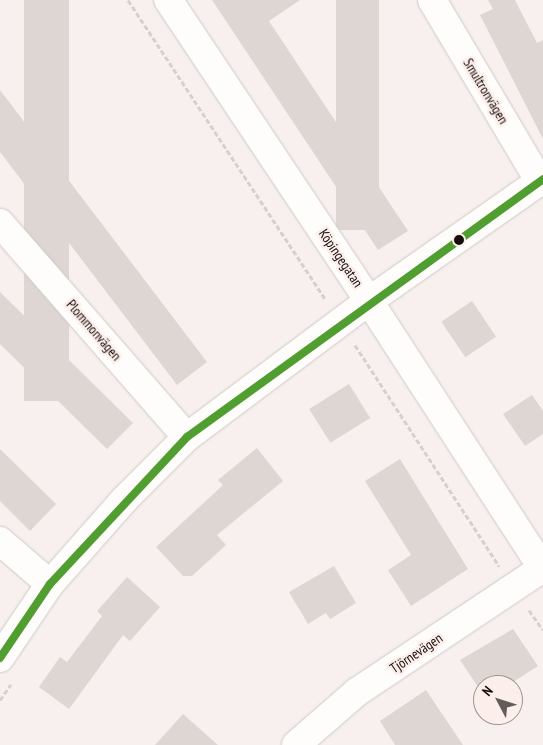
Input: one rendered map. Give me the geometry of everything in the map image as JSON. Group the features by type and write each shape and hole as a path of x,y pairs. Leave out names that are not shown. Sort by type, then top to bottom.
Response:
{"street":[{"name":"Köpingegatan","path":"168,0 369,300 543,569"},
{"name":"Smultronvägen","path":"432,0 541,181"},
{"path":"7,669 50,584 124,500 187,437 369,300 541,181"},
{"name":"Plommonvägen","path":"0,224 187,437"},
{"path":"0,541 50,584"},
{"name":"Tjörnevägen","path":"296,745 357,692 543,569"}],"path":[{"path":"349,352 386,327"},
{"path":"0,700 7,669"}],"building":[{"path":"24,0 69,0 69,401 24,401"},
{"path":"212,0 300,0 269,21 408,231 378,250"},
{"path":"336,0 379,0 379,230 336,230"},
{"path":"488,0 515,0 537,43 543,40 543,139 480,15 493,9"},
{"path":"0,90 207,362 177,385 0,152"},
{"path":"0,292 133,423 107,449 0,344"},
{"path":"472,301 496,337 465,357 441,322"},
{"path":"349,384 370,418 330,443 309,409"},
{"path":"532,395 543,411 543,434 525,446 503,414"},
{"path":"257,448 283,481 217,535 226,545 192,576 183,576 156,547 223,485 218,480"},
{"path":"0,449 56,504 30,531 0,501"},
{"path":"400,459 468,569 411,606 388,570 411,555 365,481"},
{"path":"334,566 356,603 330,619 326,613 308,624 289,592"},
{"path":"127,577 160,607 130,641 123,635 69,709 39,687 60,657 67,662 102,616 97,611"},
{"path":"513,629 538,666 523,676 473,675 473,680 460,660"},
{"path":"426,690 463,745 395,745 380,721"},
{"path":"183,714 218,745 155,745"}],"transit line":[{"path":"0,658 50,584 187,437 543,179"}]}
